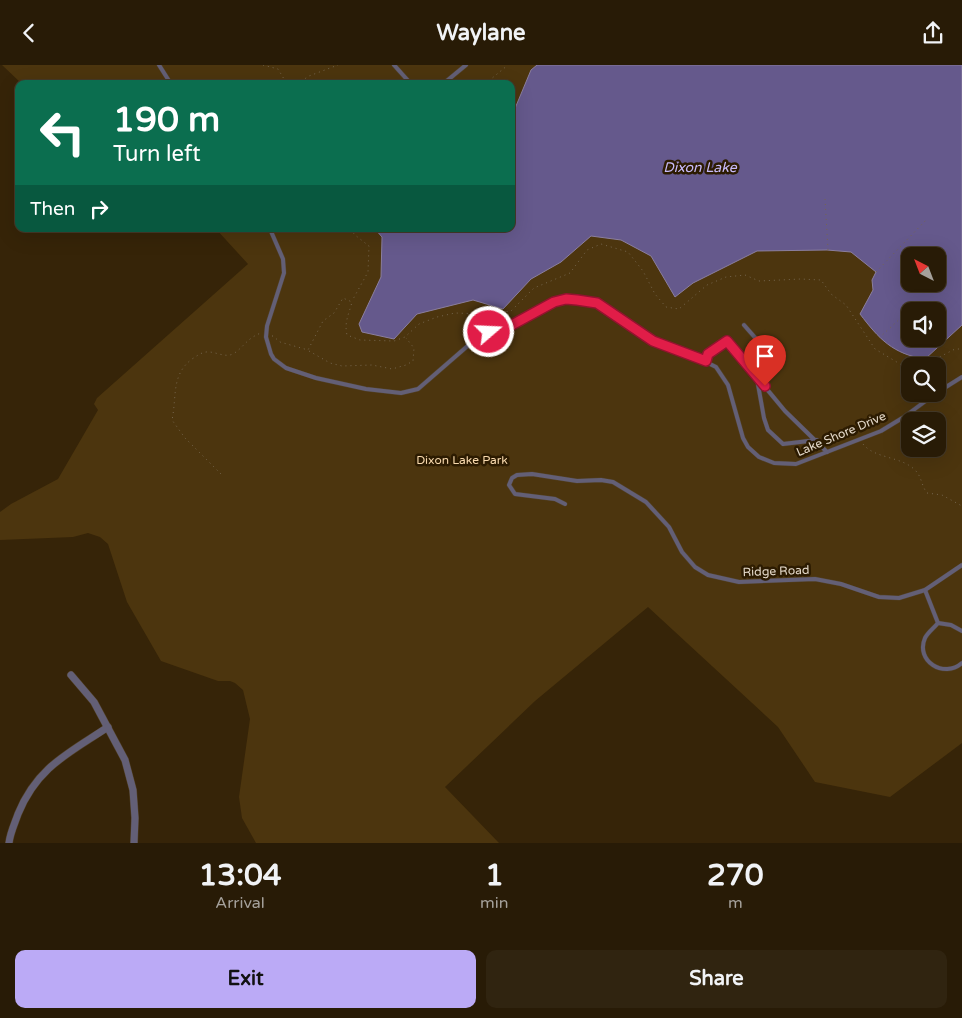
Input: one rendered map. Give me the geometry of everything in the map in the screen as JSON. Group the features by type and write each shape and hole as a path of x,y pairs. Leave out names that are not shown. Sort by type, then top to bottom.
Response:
{"street":[{"path":"71,675 94,702 125,760 133,791 134,843"},
{"path":"9,843 25,797 38,777 54,763 108,727"}],"lane":[{"path":"159,65 168,80"},
{"path":"394,65 407,80"},
{"path":"448,80 466,65"},
{"name":"Lake Shore Drive","path":"271,232 283,259 284,273 266,331 271,354 274,359 286,368 316,378 366,389 401,393 418,389 471,343 489,332 508,327 554,302 566,299 597,303 653,341 706,361 716,367 728,385 743,438 748,447 759,457 774,463 796,464 881,431 924,402"},
{"path":"744,325 765,349 748,365"},
{"path":"706,361 708,354 727,341 785,411 817,440 827,452"},
{"path":"757,377 768,430 783,444 817,440"},
{"name":"Lake Shore Drive","path":"946,387 962,377"},
{"name":"Ridge Road","path":"565,504 555,499 515,494 509,485 512,478 517,475 532,474 577,481 601,480 613,482 646,502 669,527 682,553 695,567 708,575 740,582 815,579 841,584 879,597 899,598 924,590 962,565"},
{"path":"924,590 938,623"},
{"path":"938,623 951,625 962,631"},
{"path":"938,623 926,637 923,645 926,659 932,665 946,671 954,669 962,663"}],"path":[{"path":"263,65 278,69 285,80"},
{"path":"304,80 338,65"},
{"path":"490,80 508,65"},
{"path":"362,80 386,80"},
{"path":"825,199 828,250"},
{"path":"876,272 927,219"},
{"path":"352,232 369,246 368,272 352,302"},
{"path":"879,338 901,318"},
{"path":"221,474 185,438 172,419 176,384 182,368 200,353 208,351 224,355 232,354 249,339 266,331"},
{"path":"308,350 330,363 342,366 372,365 392,369 413,361 414,348 405,337"},
{"path":"939,357 955,349 962,349"},
{"path":"860,439 868,450 914,468 921,477 922,486 927,493 942,495 962,506"}],"green space":[{"name":"Dixon Lake Park","path":"2,65 962,65 962,743 890,797 815,782 778,727 648,607 535,701 445,787 499,843 256,843 242,818 239,797 250,719 243,690 230,681 218,681 161,661 127,602 108,544 100,537 88,533 73,537 0,540 0,512 11,504 58,479 98,410 94,404 97,398 248,264 219,232 515,232 515,80 18,80"}],"water":[{"name":"Dixon Lake","path":"537,65 962,65 962,325 946,340 946,302 901,302 901,347 938,347 927,357 914,357 895,349 880,338 860,314 873,290 872,280 876,272 851,252 827,250 757,251 693,283 675,297 651,256 621,240 591,236 561,262 531,279 503,309 473,300 417,314 394,339 362,332 359,324 381,277 382,237 378,232 515,232 515,108 531,70"}],"route":[{"path":"489,332 508,327 554,302 566,299 597,303 653,341 702,360 706,361 708,354 727,341 765,386"}]}
